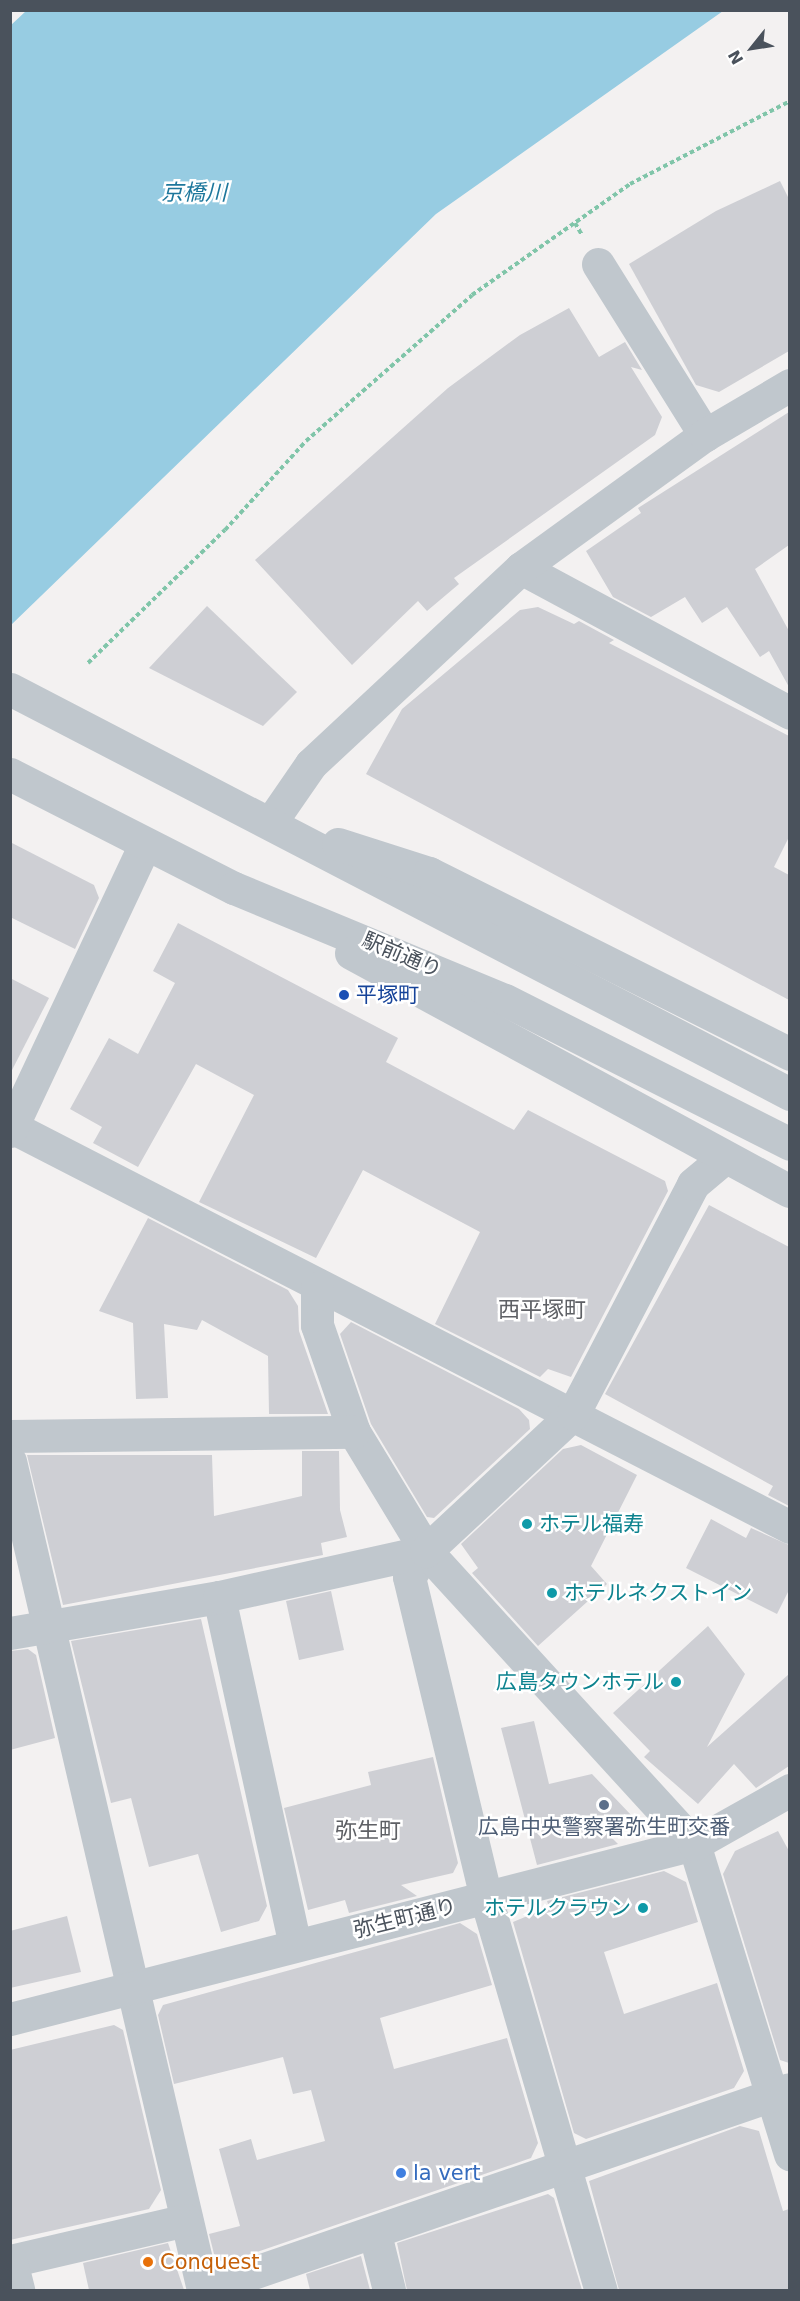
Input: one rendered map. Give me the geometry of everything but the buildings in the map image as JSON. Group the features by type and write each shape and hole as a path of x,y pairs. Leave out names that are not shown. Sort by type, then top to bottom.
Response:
{"street":[{"path":"598,264 705,435"},
{"path":"271,822 311,764 521,568 705,435 789,385"},
{"path":"521,568 782,701"},
{"path":"10,689 271,822 403,897 789,1094"},
{"name":"駅前通り","path":"10,774 234,888 505,999 789,1144"},
{"path":"271,822 429,873 789,1052"},
{"path":"145,844 11,1128 317,1288 573,1414 789,1527"},
{"path":"234,888 724,1158 789,1191"},
{"path":"601,2290 563,2168 486,1898 409,1577 426,1551 573,1414 693,1184 724,1158"},
{"path":"317,1288 317,1325 354,1432 426,1551 694,1844 780,2092 789,2155"},
{"path":"10,1436 354,1432"},
{"path":"10,1461 51,1628 130,1989 203,2290 375,2234 780,2092"},
{"path":"10,1634 219,1597 426,1551"},
{"path":"219,1597 295,1945"},
{"name":"弥生町通り","path":"10,2019 694,1844 789,1790"},
{"path":"18,2290 11,2261 186,2220"},
{"path":"375,2234 389,2290"}],"path":[{"path":"88,663 225,530 306,441 472,295 630,184 789,101"},
{"path":"575,223 581,233"}],"water":[{"name":"京橋川","path":"26,11 723,11 436,214 11,625 10,26"}],"place":[{"name":"平塚町","path":"344,995"},
{"name":"ホテル福寿","path":"527,1524"},
{"name":"ホテルネクストイン","path":"552,1593"},
{"name":"広島タウンホテル","path":"676,1682"},
{"name":"広島中央警察署弥生町交番","path":"604,1805"},
{"name":"ホテルクラウン","path":"643,1908"},
{"name":"la vert","path":"401,2173"},
{"name":"Conquest","path":"148,2262"}],"district":[{"name":"西平塚町","path":"542,1310"},
{"name":"弥生町","path":"368,1831"}]}
